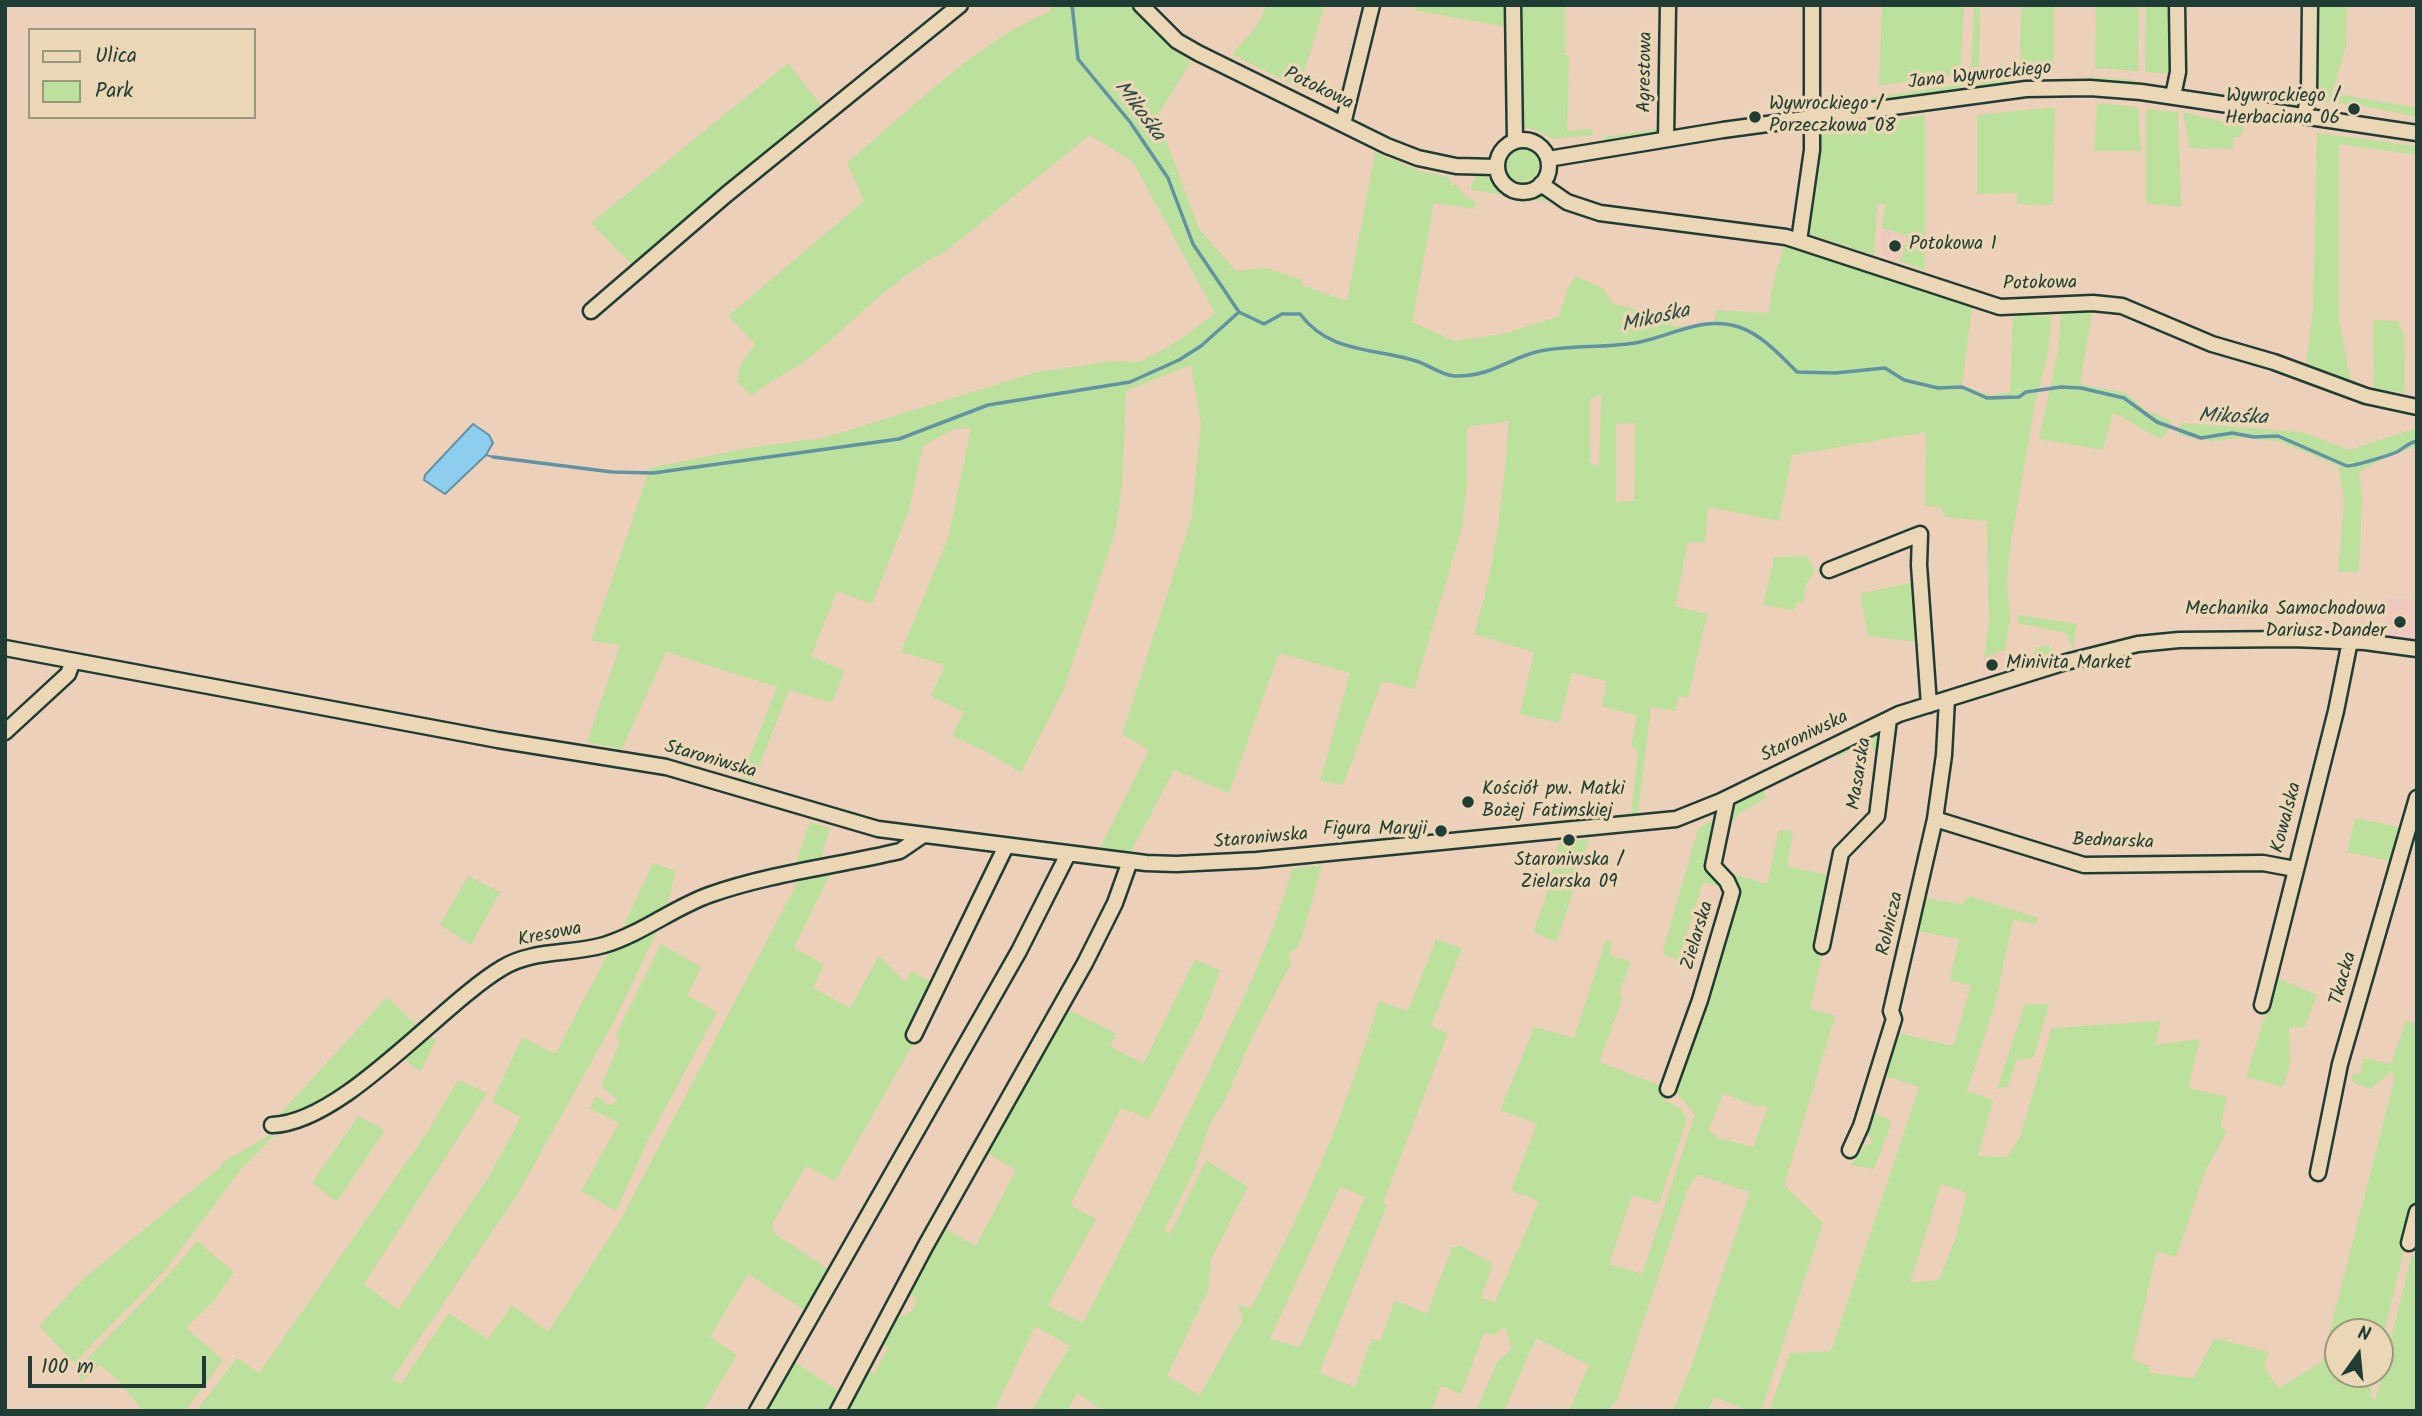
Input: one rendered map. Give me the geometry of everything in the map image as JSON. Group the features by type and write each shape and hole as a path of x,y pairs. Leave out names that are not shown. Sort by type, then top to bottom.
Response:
{"street":[{"path":"591,311 727,194 960,5"},
{"name":"Potokowa","path":"1141,5 1162,28 1198,53 1387,146 1434,163 1496,167"},
{"path":"1343,124 1372,5"},
{"path":"1513,5 1515,141"},
{"name":"Agrestowa","path":"1665,139 1668,5"},
{"path":"1799,241 1812,150 1812,5"},
{"path":"2174,96 2178,72 2178,5"},
{"path":"2305,115 2309,90 2310,5"},
{"name":"Jana Wywrockiego","path":"1548,159 1812,117 2026,89 2090,88 2174,96 2417,133"},
{"path":"1515,141 1532,141 1545,152 1548,159 1548,173 1541,184 1530,191 1516,191 1505,185 1496,167 1501,150 1515,141"},
{"name":"Potokowa","path":"1541,184 1567,202 1600,213 1753,231 1799,241 2000,307 2093,303 2122,306 2212,344 2274,362 2366,396 2417,407"},
{"path":"1829,570 1920,534 1924,674 1929,705"},
{"name":"Staroniwska","path":"5,648 547,748 669,767 878,829 1068,854 1176,864 1224,862 1676,819 1727,798 1889,719 2066,662 2138,644 2199,639 2350,641 2417,649"},
{"name":"Kowalska","path":"2262,1005 2336,711 2350,641"},
{"path":"5,732 68,674 73,661"},
{"name":"Rolnicza","path":"1850,1150 1861,1126 1894,1018 1891,1011 1935,819 1944,755 1947,699"},
{"name":"Masarska","path":"1822,946 1841,853 1877,816 1889,719"},
{"name":"Zielarska","path":"1668,1089 1700,1000 1732,892 1727,881 1713,866 1727,798"},
{"name":"Tkacka","path":"2318,1173 2340,1065 2417,798"},
{"name":"Bednarska","path":"1935,819 2084,865 2263,863 2295,869"},
{"path":"872,858 878,829"},
{"name":"Kresowa","path":"272,1125 298,1120 356,1086 476,986 516,961 603,946 684,905 732,888 872,858 900,850 922,836"},
{"path":"914,1035 1006,846"},
{"path":"757,1411 1019,951 1068,854"},
{"path":"838,1411 933,1233 1085,963 1115,903 1130,861"},
{"path":"2409,1243 2417,1212"}],"shaded area":[{"path":"1882,228 1908,236 1900,261 1882,255"},
{"path":"2386,598 2417,600 2417,639 2386,635"},
{"path":"2005,650 2003,670 1981,678 1984,657"}],"green space":[{"path":"1052,5 1135,5 1163,38 1191,62 1157,116 1199,229 1236,271 1266,268 1302,280 1301,285 1347,301 1375,152 1419,171 1448,177 1453,186 1456,184 1466,197 1476,201 1475,209 1434,203 1412,322 1454,341 1503,334 1559,316 1568,287 1576,276 1604,289 1612,303 1655,315 1676,327 1715,321 1716,310 1768,313 1773,283 1785,244 1972,308 1962,385 1990,395 2010,392 2013,318 2030,311 2035,316 2052,316 2048,352 2035,404 2010,548 2007,582 2010,618 2005,650 1984,657 1989,621 1987,521 1945,517 1941,507 1925,506 1926,432 1792,455 1779,521 1708,507 1705,542 1688,542 1675,606 1707,614 1688,698 1679,696 1675,711 1651,707 1638,813 1631,815 1638,750 1631,747 1637,716 1602,706 1607,681 1572,673 1559,723 1520,714 1534,652 1474,634 1493,555 1509,421 1467,427 1467,483 1462,528 1414,689 1382,681 1343,785 1320,781 1350,673 1279,653 1229,793 1174,770 1131,852 1100,848 1149,750 1122,734 1191,520 1201,424 1191,365 1126,391 1122,483 1116,529 1064,689 1021,773 987,752 952,736 964,712 931,696 945,665 901,652 948,538 971,428 954,429 923,446 909,510 872,604 837,591 811,656 845,671 832,703 789,690 753,782 741,778 777,687 666,652 622,749 587,742 620,645 591,641 650,468 748,448 823,438 1037,372 1114,361 1139,362 1178,341 1215,313 1133,162 1090,135 946,251 910,272 877,298 807,360 751,396 737,381 741,364 755,344 728,316 864,201 847,163 969,59 1022,25 1049,12","holes":["1601,394 1599,465 1598,466 1590,463 1590,399","1635,423 1634,501 1616,502 1616,424"]},
{"path":"1268,5 1325,5 1299,88 1232,54 1254,29"},
{"path":"1415,5 1503,5 1506,27 1414,10"},
{"path":"1518,5 1565,5 1565,55 1569,56 1567,131 1592,129 1593,135 1553,139 1533,129 1518,127"},
{"path":"1882,5 1964,5 1960,73 1879,86"},
{"path":"1974,5 1980,5 1979,71 1971,71"},
{"path":"2021,5 2054,5 2054,65 2020,67"},
{"path":"2096,5 2139,5 2138,71 2095,68"},
{"path":"2146,5 2174,5 2172,74 2145,72"},
{"path":"2316,5 2347,5 2346,47 2332,93 2417,108 2417,117 2364,106 2313,101"},
{"path":"788,63 823,108 633,266 591,223"},
{"path":"2087,77 2136,80 2132,85 2091,83"},
{"path":"2012,79 2009,84 1976,88 1971,83"},
{"path":"1962,84 1960,90 1874,102 1869,98"},
{"path":"2223,92 2301,104 2296,108 2226,98"},
{"path":"1861,99 1858,105 1822,110 1818,105"},
{"path":"2097,103 2138,107 2141,151 2094,151"},
{"path":"2055,107 2053,205 2017,204 2017,193 1977,194 1977,115"},
{"path":"2146,109 2178,112 2181,207 2146,203"},
{"path":"2183,112 2244,127 2240,137 2234,137 2233,149 2190,148"},
{"path":"1925,115 1925,270 1900,261 1908,236 1882,228 1885,204 1877,204 1874,255 1804,232 1816,131"},
{"path":"1659,129 1655,135 1608,141 1603,137"},
{"path":"2317,133 2417,146 2417,155 2339,144 2339,320 2351,383 2306,363 2313,308"},
{"path":"1522,148 1534,153 1539,165 1534,177 1522,182 1510,177 1505,165 1510,153"},
{"path":"1478,174 1512,194 1536,195 1548,202 1473,190 1470,187"},
{"path":"2092,312 2080,384 2126,393 2145,410 2171,420 2167,433 2160,439 2113,412 2103,450 2039,439 2059,346 2061,313"},
{"path":"2373,320 2398,321 2404,335 2405,393 2374,389"},
{"path":"2181,423 2302,432 2349,450 2417,428 2417,446 2384,458 2359,472 2362,497 2359,572 2338,572 2344,503 2339,466 2278,441 2242,438 2211,441 2178,435"},
{"path":"1808,556 1815,572 1806,584 1803,603 1797,601 1794,610 1763,605 1774,557"},
{"path":"1916,581 1918,642 1868,636 1860,594"},
{"path":"2017,615 2077,624 2073,649 2066,633 2018,623"},
{"path":"2049,646 2054,653 2032,660 2036,647"},
{"path":"1883,729 1875,812 1870,816 1878,759 1870,741 1838,757 1837,751"},
{"path":"1762,787 1766,798 1740,813 1729,826 1733,802"},
{"path":"1721,814 1708,872 1730,890 1703,882 1679,960 1662,954 1698,829"},
{"path":"2355,818 2404,828 2394,862 2347,852"},
{"path":"810,822 830,828 822,854 824,863 794,868"},
{"path":"1779,830 1793,831 1787,866 1833,876 1823,951 1810,1009 1835,1016 1784,1185 1823,1223 1761,1411 1749,1411 1714,1397 1708,1411 1673,1411 1691,1367 1750,1192 1697,1175 1688,1188 1617,1400 1607,1411 1569,1411 1589,1365 1536,1338 1504,1411 1476,1411 1497,1362 1512,1348 1505,1327 1492,1335 1484,1333 1461,1394 1441,1386 1431,1411 1104,1411 1077,1393 1067,1411 1031,1411 1070,1346 1035,1326 994,1411 844,1411 866,1371 874,1374 888,1348 881,1342 890,1327 901,1316 912,1312 917,1299 909,1292 944,1228 976,1246 1016,1170 987,1153 1069,1010 1117,1034 1110,1046 1143,1064 1195,959 1220,971 1202,1018 1149,1119 1121,1108 1070,1205 1096,1219 1048,1306 1083,1323 1244,997 1266,947 1292,869 1322,865 1302,937 1297,948 1288,953 1291,963 1251,1040 1225,1100 1209,1126 1194,1171 1164,1231 1170,1234 1206,1160 1248,1187 1211,1259 1208,1291 1167,1376 1200,1395 1243,1319 1238,1304 1250,1309 1306,1197 1353,1080 1379,1001 1408,1011 1436,939 1462,948 1431,1026 1448,1033 1383,1203 1387,1205 1319,1373 1355,1387 1371,1339 1380,1341 1395,1300 1427,1314 1452,1247 1461,1246 1493,1264 1481,1298 1495,1302 1539,1201 1511,1191 1537,1124 1500,1110 1534,1027 1574,1038 1606,940 1612,942 1609,955 1631,962 1619,993 1623,997 1599,1062 1665,1087 1665,1100 1681,1109 1687,1120 1659,1203 1632,1195 1609,1264 1642,1274 1695,1114 1673,1089 1736,892 1723,871 1767,884","holes":["1723,1093 1752,1105 1768,1107 1753,1147 1718,1138 1709,1130","1340,1187 1365,1197 1300,1347 1270,1339"]},
{"path":"1589,839 1557,942 1533,932 1545,901 1559,842"},
{"path":"653,863 676,871 666,908 620,933"},
{"path":"831,872 794,948 824,964 813,988 850,1008 879,956 905,982 912,971 934,984 915,1041 835,1181 806,1166 772,1224 775,1234 831,1271 807,1312 748,1274 710,1337 737,1355 703,1411 196,1411 237,1358 259,1373 426,1134 458,1080 487,1093 364,1284 398,1310 488,1178 521,1117 492,1102 522,1037 555,1054 610,950 661,924 612,1025 517,1195 392,1379 401,1384 449,1313 488,1339 512,1305 548,1332 620,1221 797,883 806,877"},
{"path":"468,876 500,892 471,945 440,925"},
{"path":"1969,896 2038,918 2035,924 2013,920 1995,1004 1967,1091 1993,1100 1978,1156 2007,1157 2020,1137 2052,1028 2161,1021 2155,1045 2200,1039 2188,1088 2227,1097 2220,1126 2227,1132 2206,1169 2176,1257 2157,1251 2132,1359 2149,1366 2150,1373 2194,1378 2214,1338 2269,1352 2264,1368 2279,1388 2322,1362 2324,1354 2324,1388 2371,1388 2370,1394 2375,1401 2378,1388 2394,1388 2394,1326 2412,1254 2417,1260 2417,1411 1769,1411 1790,1353 1831,1351 1919,1087 1882,1075 1894,1032 1953,1046 1971,986 1950,980 1959,939 1917,931 1925,898 1962,904","holes":["1941,1184 1967,1193 1956,1237 1939,1280 1910,1283"]},
{"path":"661,944 701,967 687,995 717,1012 648,1140 616,1211 581,1191 619,1123 589,1108 596,1096 611,1106 617,1100 601,1086 620,1041 615,1036"},
{"path":"2277,978 2317,995 2304,1028 2289,1027 2290,1064 2283,1087 2246,1077"},
{"path":"387,997 420,1029 353,1081 317,1103 279,1121 279,1115"},
{"path":"2025,1004 2049,1004 2034,1057 2017,1060 2007,1087 1997,1089"},
{"path":"2406,1021 2417,1024 2417,1196 2388,1318 2333,1318 2394,1080 2392,1070 2371,1089 2352,1082 2352,1074 2360,1074 2363,1058 2391,1064"},
{"path":"425,1035 436,1040 420,1072 402,1057"},
{"path":"1871,1112 1889,1119 1891,1123 1874,1169 1851,1165 1866,1144 1871,1144 1872,1140 1865,1131"},
{"path":"358,1116 385,1130 337,1202 312,1183"},
{"path":"282,1128 241,1169 167,1268 74,1363 39,1326 83,1279 222,1166 221,1163"},
{"path":"197,1241 234,1272 215,1299 186,1328 223,1360 185,1411 142,1411 120,1382 100,1365 80,1383 79,1368 173,1270"},
{"path":"793,1361 843,1394 834,1411 764,1411"}],"water":[{"path":"473,424 489,435 493,443 486,455 445,494 424,480 425,475"}],"waterway":[{"name":"Mikośka","path":"1072,5 1078,59 1130,122 1168,178 1193,244 1239,312 1264,324 1282,314 1300,314 1325,337 1355,348 1403,357 1454,376 1479,374 1540,351 1635,343 1699,325 1725,324 1755,335 1797,372 1835,373 1885,368 1904,380 1938,388 1962,387 1987,398 2019,397 2026,392 2061,387 2081,388 2124,398 2157,422 2201,438 2232,433 2254,437 2278,436 2347,466 2397,452 2417,441"},
{"path":"493,457 612,472 653,473 899,439 988,405 1130,382 1179,360 1201,346 1239,312"}],"place":[{"name":"Wywrockiego / Herbaciana 06","path":"2354,109"},
{"name":"Wywrockiego / Porzeczkowa 08","path":"1755,117"},
{"name":"Potokowa 1","path":"1895,246"},
{"name":"Mechanika Samochodowa Dariusz Dander","path":"2400,622"},
{"name":"Minivita Market","path":"1992,665"},
{"name":"Kościół pw. Matki Bożej Fatimskiej","path":"1468,802"},
{"name":"Figura Maryji","path":"1441,831"},
{"name":"Staroniwska / Zielarska 09","path":"1569,840"}]}
